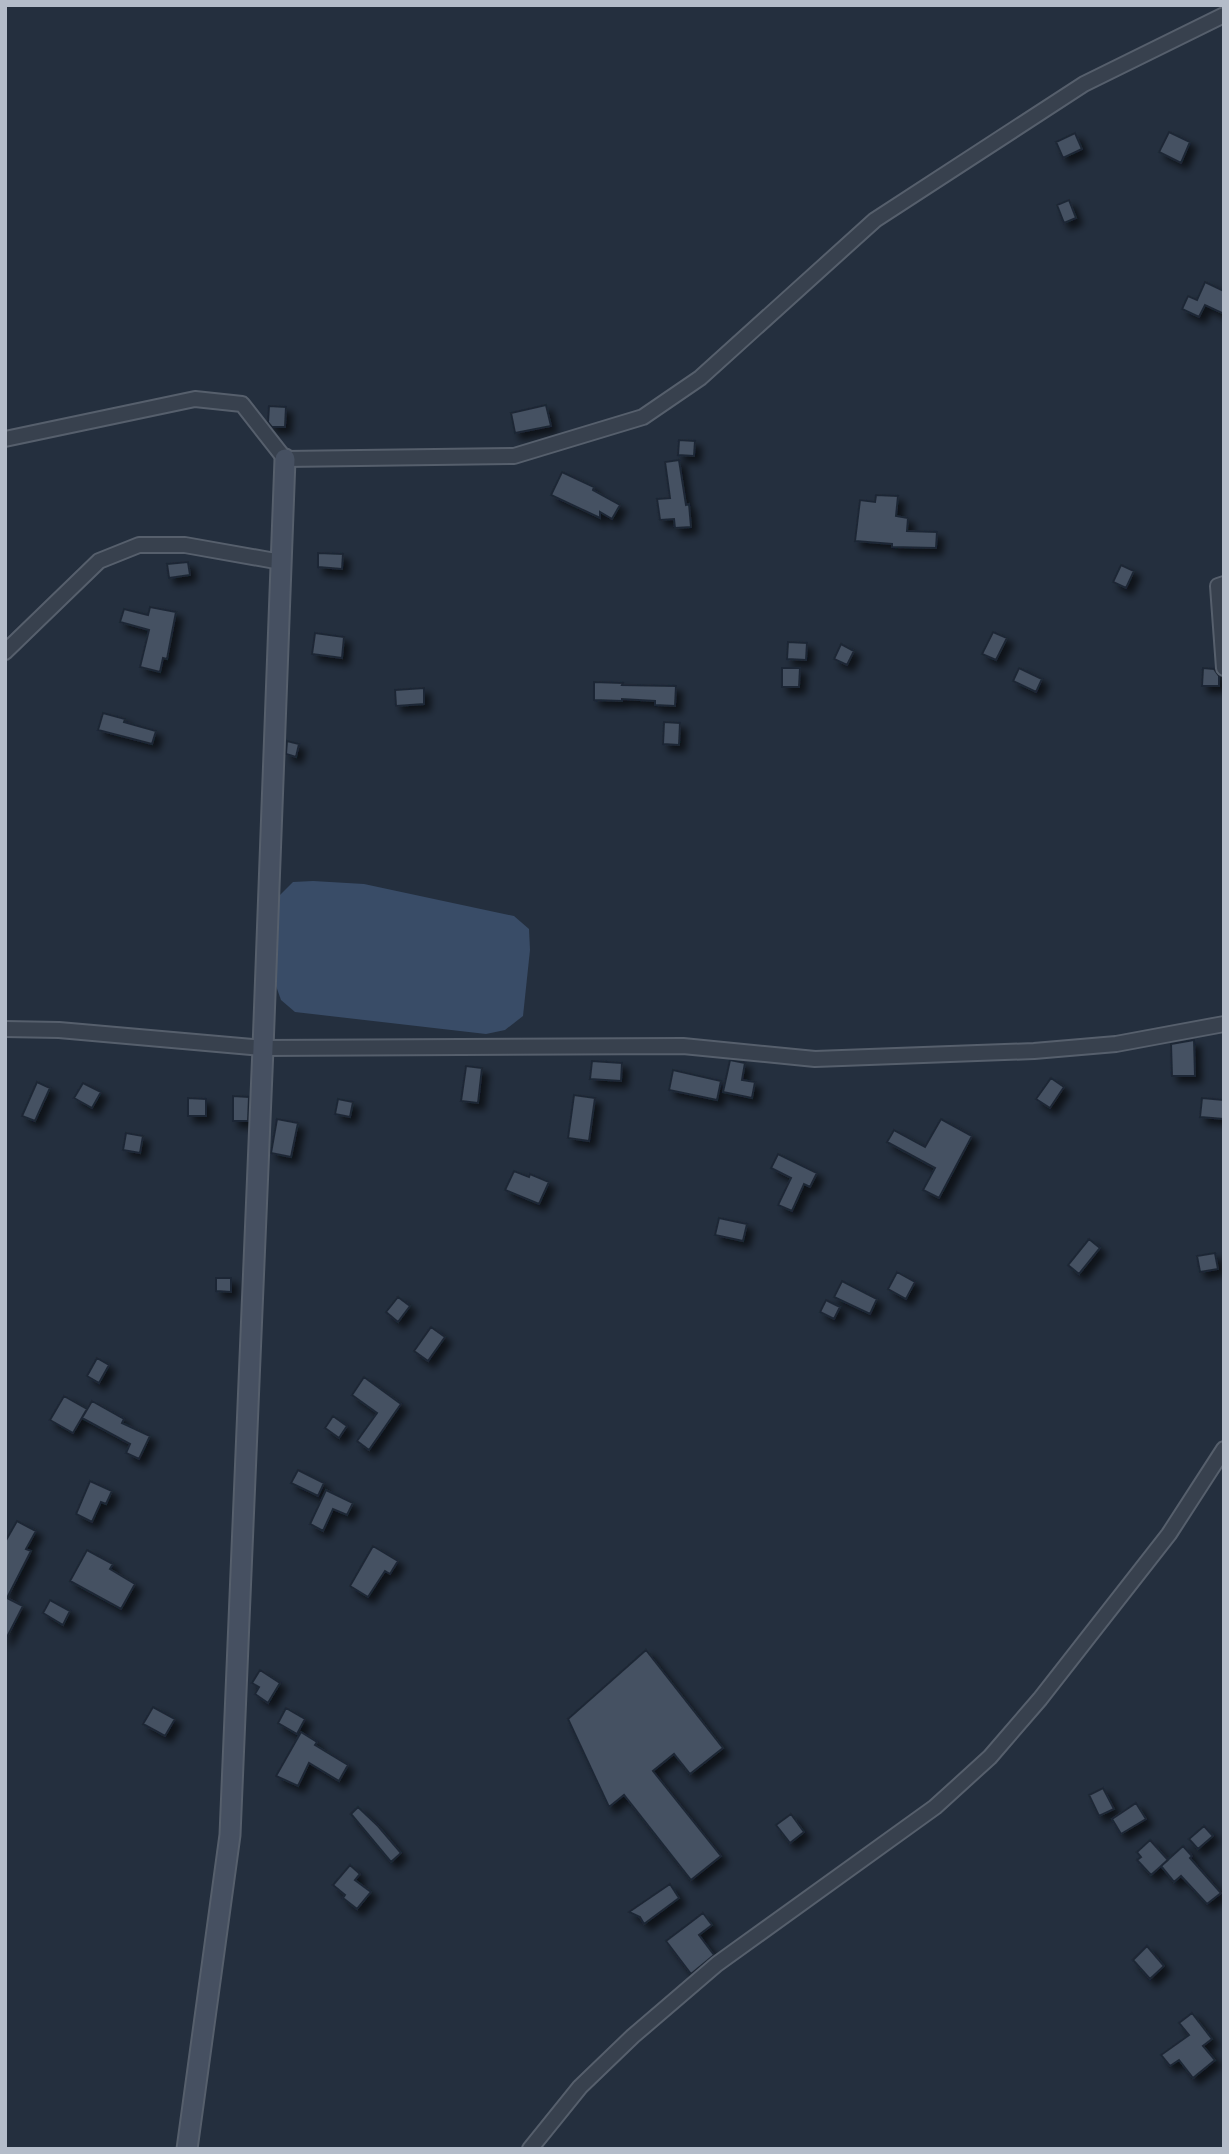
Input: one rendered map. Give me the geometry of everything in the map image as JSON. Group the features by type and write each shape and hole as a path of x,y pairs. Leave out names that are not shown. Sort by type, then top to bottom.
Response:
{"street":[{"path":"285,459 514,456 643,417 700,378 875,220 1084,84 1224,15"},
{"path":"5,439 195,399 242,404 285,459 230,1835 187,2149"},
{"path":"5,652 99,561 139,545 185,545 281,562"},
{"path":"1224,584 1219,586 1224,668"},
{"path":"5,1028 59,1030 263,1048 683,1046 815,1059 1034,1051 1116,1044 1224,1024"},
{"path":"530,2149 580,2087 717,1964 935,1807 990,1757 1040,1699 1169,1534 1224,1449"}],"water":[{"path":"293,882 364,884 514,916 529,929 530,950 523,1016 505,1030 486,1034 295,1012 281,1000 275,983 272,953 280,895"}],"building":[{"path":"1169,132 1190,142 1181,163 1159,152"},
{"path":"1075,133 1082,149 1063,158 1056,142"},
{"path":"1069,200 1076,218 1064,223 1057,205"},
{"path":"1205,282 1224,291 1224,314 1205,305 1199,317 1182,309 1188,296 1197,300"},
{"path":"546,405 551,426 515,433 511,413"},
{"path":"269,406 286,407 285,427 272,427 268,422"},
{"path":"679,440 695,441 694,456 678,455"},
{"path":"679,460 691,527 675,528 674,519 660,520 657,499 670,498 665,462"},
{"path":"562,472 594,487 593,490 620,505 612,519 600,512 600,518 551,495"},
{"path":"876,495 898,496 896,516 908,518 907,531 937,532 936,548 892,547 892,544 855,541 860,500 875,502"},
{"path":"318,553 343,554 342,569 318,567"},
{"path":"188,562 190,575 169,578 167,564"},
{"path":"1121,565 1134,571 1126,588 1113,582"},
{"path":"150,607 176,612 167,659 163,658 160,672 140,667 149,630 120,622 124,609 148,615"},
{"path":"993,632 1007,638 996,660 982,654"},
{"path":"315,633 344,637 342,658 312,654"},
{"path":"788,642 807,643 806,660 787,659"},
{"path":"841,644 854,651 847,665 834,659"},
{"path":"782,668 800,668 799,687 782,687"},
{"path":"1019,668 1042,679 1036,692 1013,681"},
{"path":"1203,668 1214,669 1219,676 1219,686 1202,686"},
{"path":"594,682 676,686 675,706 655,705 655,701 594,700"},
{"path":"424,688 424,704 396,706 395,690"},
{"path":"103,713 156,731 152,744 98,730"},
{"path":"664,722 680,723 679,745 663,744"},
{"path":"287,741 299,744 296,757 286,754"},
{"path":"1194,1040 1195,1076 1172,1076 1171,1044"},
{"path":"730,1060 745,1063 742,1080 755,1082 752,1098 723,1092"},
{"path":"592,1061 622,1063 621,1081 590,1079"},
{"path":"466,1066 482,1068 478,1103 461,1101"},
{"path":"673,1070 721,1081 717,1100 669,1090"},
{"path":"1051,1078 1064,1087 1050,1108 1036,1099"},
{"path":"37,1082 50,1088 35,1121 22,1116"},
{"path":"83,1083 101,1092 92,1108 74,1098"},
{"path":"574,1095 595,1098 589,1141 568,1138"},
{"path":"233,1096 249,1097 248,1121 233,1121"},
{"path":"188,1098 206,1099 206,1116 188,1116"},
{"path":"1202,1098 1224,1100 1224,1119 1200,1117"},
{"path":"338,1099 353,1102 350,1117 335,1114"},
{"path":"277,1119 298,1123 291,1157 271,1153"},
{"path":"941,1119 972,1136 939,1198 923,1190 935,1168 887,1142 894,1130 925,1147"},
{"path":"126,1133 143,1136 140,1153 123,1150"},
{"path":"778,1154 817,1173 810,1187 804,1184 792,1211 778,1205 791,1178 771,1168"},
{"path":"514,1171 549,1182 539,1204 505,1190"},
{"path":"719,1218 747,1224 743,1241 715,1235"},
{"path":"1089,1239 1100,1248 1079,1274 1068,1265"},
{"path":"1215,1253 1218,1269 1200,1272 1197,1256"},
{"path":"897,1272 915,1282 906,1299 888,1289"},
{"path":"216,1278 231,1278 231,1292 216,1291"},
{"path":"842,1281 877,1299 870,1314 834,1297"},
{"path":"398,1297 410,1306 398,1322 386,1312"},
{"path":"826,1300 840,1307 834,1319 820,1312"},
{"path":"431,1327 445,1337 428,1361 414,1351"},
{"path":"97,1358 109,1365 99,1383 87,1376"},
{"path":"364,1377 401,1404 369,1450 357,1441 377,1413 352,1395"},
{"path":"64,1396 87,1409 73,1433 50,1420"},
{"path":"92,1401 124,1419 122,1423 150,1436 139,1459 126,1453 130,1444 82,1418"},
{"path":"333,1416 347,1426 339,1438 325,1428"},
{"path":"298,1470 324,1483 318,1496 291,1483"},
{"path":"90,1481 112,1491 106,1504 101,1502 92,1522 76,1514"},
{"path":"326,1490 353,1503 347,1515 333,1509 323,1531 310,1524"},
{"path":"17,1521 36,1531 26,1549 31,1551 7,1598 23,1606 5,1641 5,1542"},
{"path":"373,1546 398,1561 390,1574 385,1571 368,1597 350,1586"},
{"path":"87,1550 113,1564 110,1569 135,1584 121,1609 70,1581"},
{"path":"50,1600 70,1611 63,1625 43,1613"},
{"path":"646,1650 723,1748 690,1774 674,1754 653,1771 721,1856 691,1880 624,1795 609,1807 568,1719"},
{"path":"260,1670 280,1683 268,1703 255,1694 259,1687 252,1683"},
{"path":"153,1707 175,1719 165,1736 143,1724"},
{"path":"286,1708 305,1719 297,1734 278,1723"},
{"path":"301,1732 317,1742 315,1745 348,1765 339,1781 309,1763 298,1786 276,1776"},
{"path":"1103,1788 1114,1809 1099,1816 1089,1795"},
{"path":"1136,1803 1146,1819 1121,1834 1112,1819"},
{"path":"358,1807 401,1853 391,1862 351,1814"},
{"path":"791,1814 804,1832 790,1843 776,1825"},
{"path":"1204,1826 1213,1836 1198,1849 1189,1839"},
{"path":"1150,1840 1168,1860 1151,1875 1137,1860 1141,1857 1137,1852"},
{"path":"1183,1846 1192,1856 1190,1858 1221,1893 1207,1904 1181,1876 1174,1882 1161,1866"},
{"path":"350,1865 360,1874 355,1880 371,1892 357,1909 343,1898 345,1895 333,1885"},
{"path":"670,1884 679,1898 644,1924 640,1917 629,1912"},
{"path":"703,1913 712,1925 699,1935 714,1955 691,1974 666,1941"},
{"path":"1147,1946 1164,1966 1150,1979 1133,1960"},
{"path":"1192,2013 1212,2039 1203,2046 1215,2060 1193,2078 1179,2060 1170,2066 1161,2055 1189,2035 1179,2023"}]}
